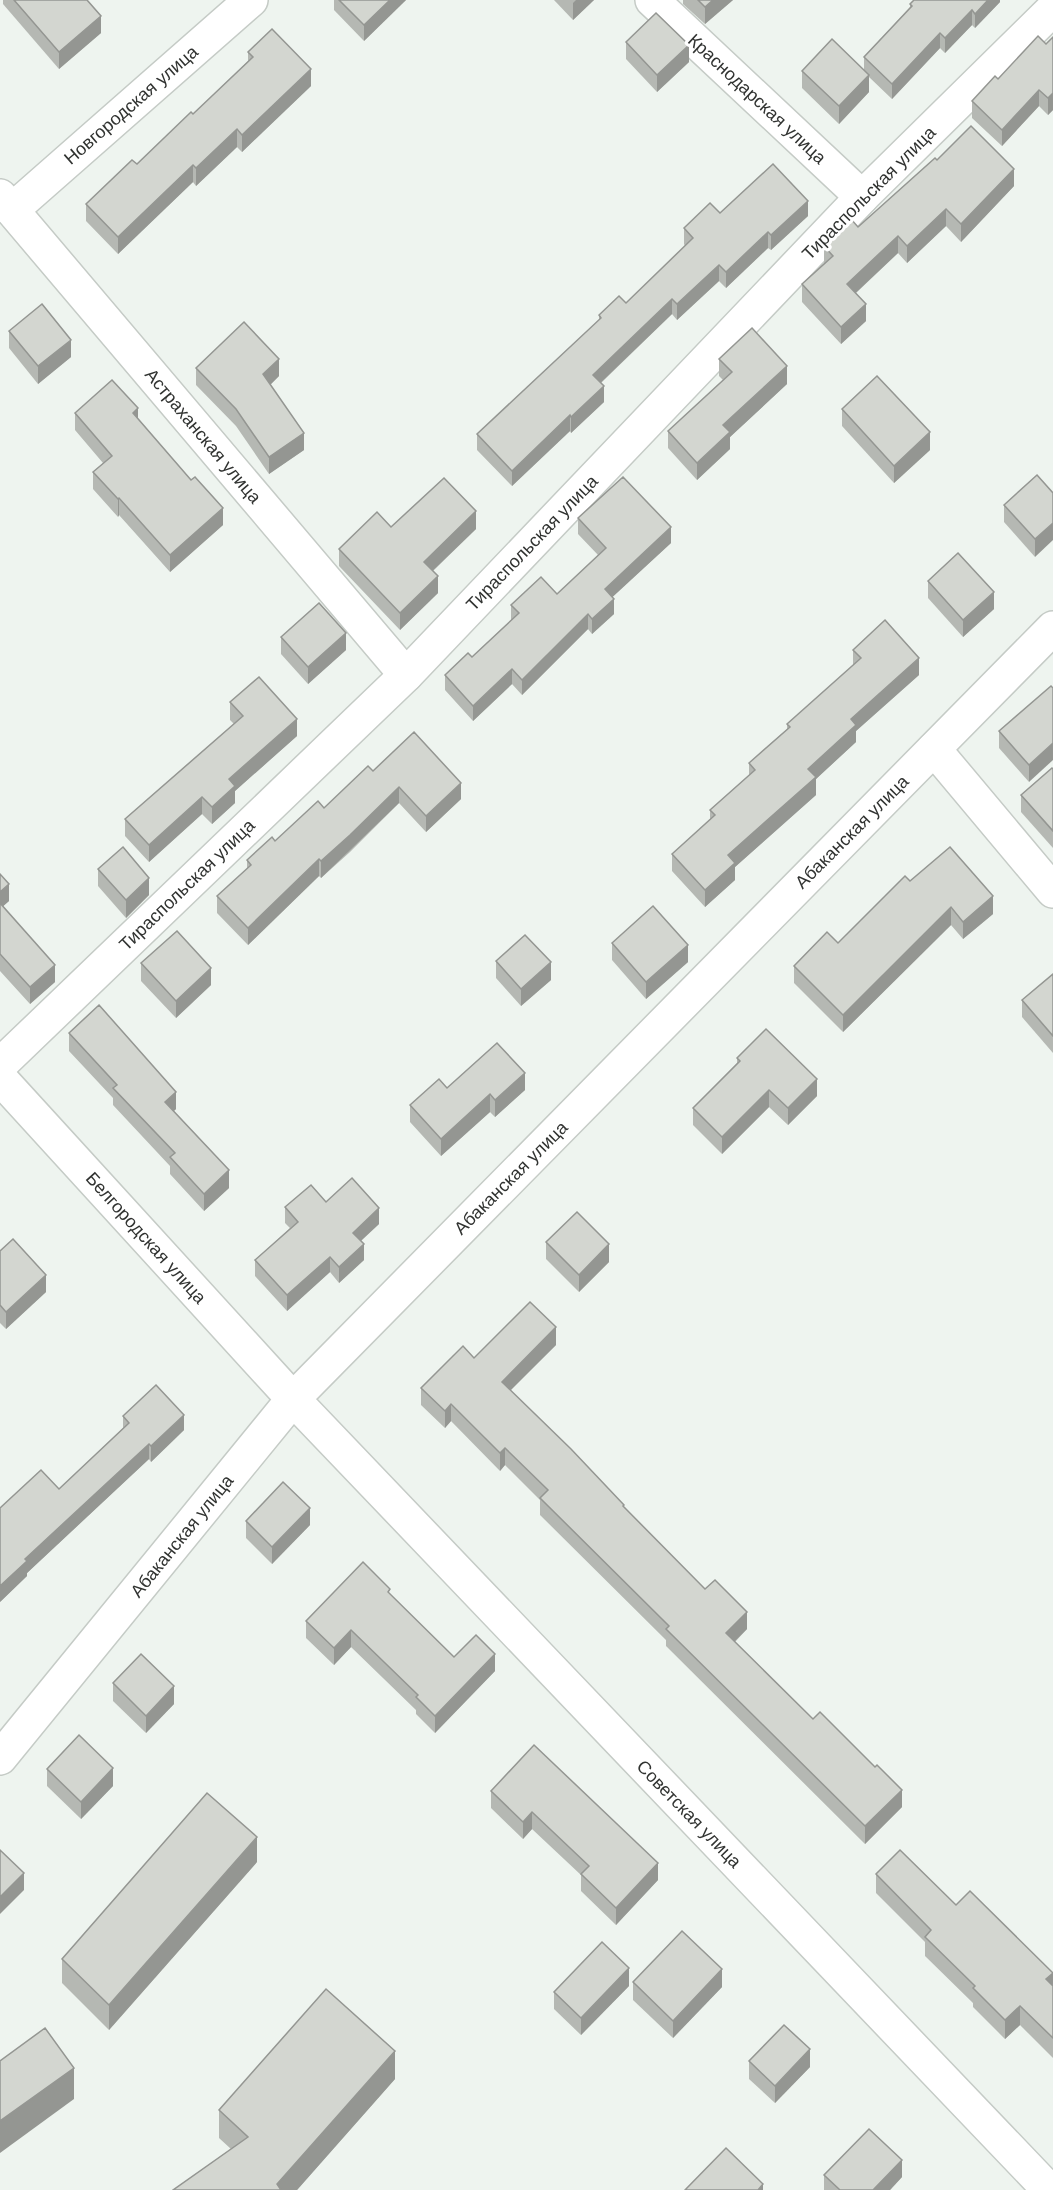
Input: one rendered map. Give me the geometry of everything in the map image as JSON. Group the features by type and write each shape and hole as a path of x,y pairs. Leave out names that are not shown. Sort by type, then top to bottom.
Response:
{"street":[{"name":"Новгородская улица","path":"6,203 251,0"},
{"name":"Краснодарская улица","path":"652,0 862,197"},
{"name":"Тираспольская улица","path":"0,1065 406,675 862,197 1053,9"},
{"name":"Астраханская улица","path":"6,203 406,675"},
{"name":"Абаканская улица","path":"0,1758 293,1399 1053,628"},
{"path":"934,749 1053,891"},
{"name":"Белгородская улица","path":"0,1078 329,1437"},
{"name":"Советская улица","path":"329,1437 1049,2190"}],"building":[{"path":"14,0 87,0 101,16 59,52"},
{"path":"339,0 390,0 364,25"},
{"path":"698,0 713,0 705,7"},
{"path":"914,0 988,0 975,14 972,10 945,38 940,33 892,84 864,57 912,6 910,4"},
{"path":"656,13 689,45 657,75 626,42"},
{"path":"272,29 311,69 242,135 237,129 196,168 193,165 118,237 86,204 132,160 137,164 191,112 193,114 253,57 248,52"},
{"path":"1038,36 1046,44 1053,37 1053,93 1048,98 1039,90 1002,130 972,101 995,76 998,79"},
{"path":"832,39 869,75 839,106 802,71"},
{"path":"971,126 1014,169 961,224 946,209 907,246 898,236 847,284 866,304 841,327 802,284 833,256 824,246 851,219 858,227 935,158 937,160"},
{"path":"773,164 808,201 771,235 768,232 726,272 719,265 677,304 672,299 593,375 604,386 512,471 477,434 601,318 599,315 619,296 626,303 693,238 684,228 710,203 720,213"},
{"path":"42,304 71,340 38,366 9,331"},
{"path":"244,322 279,359 263,374 304,433 269,457 236,409 196,368"},
{"path":"752,328 787,366 723,425 730,432 697,463 668,431 732,372 719,359"},
{"path":"877,376 930,432 894,466 842,409"},
{"path":"112,380 138,408 133,413 191,480 195,477 223,508 170,555 93,472 112,456 75,413"},
{"path":"1037,475 1053,493 1053,523 1035,539 1004,505"},
{"path":"623,477 671,527 605,589 614,599 592,619 588,614 522,680 512,669 473,706 445,675 468,653 472,657 519,613 511,605 541,577 557,594 606,548 578,518"},
{"path":"444,478 476,511 424,562 438,576 400,613 339,549 377,512 391,527"},
{"path":"958,553 994,592 963,620 928,581"},
{"path":"319,603 346,633 308,667 281,637"},
{"path":"885,620 919,658 851,719 856,725 808,769 816,777 728,855 735,863 705,890 672,854 715,815 710,810 755,770 749,763 790,727 787,724 861,658 853,650"},
{"path":"259,677 297,719 229,779 235,786 212,807 202,797 149,845 125,819 243,716 230,702"},
{"path":"1051,686 1053,688 1053,743 1029,765 999,731"},
{"path":"414,732 461,783 426,816 399,787 350,835 321,861 319,859 248,928 217,896 251,865 247,860 272,837 275,841 318,801 324,808 368,766 373,771"},
{"path":"1053,769 1053,831 1021,795"},
{"path":"123,847 149,878 126,900 98,869"},
{"path":"950,847 993,896 963,922 951,907 843,1015 794,966 827,932 838,943 905,876 910,881"},
{"path":"0,874 9,884 0,892"},
{"path":"0,903 55,965 30,987 0,954"},
{"path":"653,906 688,945 646,982 612,943"},
{"path":"177,931 211,968 176,1001 141,963"},
{"path":"525,935 551,962 521,989 496,961"},
{"path":"1053,974 1053,1036 1022,1000"},
{"path":"99,1005 176,1092 165,1102 229,1170 204,1194 170,1157 175,1153 113,1088 117,1085 69,1033"},
{"path":"766,1029 817,1079 788,1108 769,1090 722,1137 693,1108 740,1061 737,1058"},
{"path":"497,1043 525,1073 495,1100 490,1094 441,1139 410,1105 439,1079 447,1088"},
{"path":"352,1178 379,1208 353,1233 364,1244 339,1267 330,1257 287,1295 255,1260 298,1222 285,1207 311,1185 326,1202"},
{"path":"577,1212 609,1244 579,1275 546,1242"},
{"path":"13,1239 46,1275 6,1312 0,1305 0,1251"},
{"path":"530,1302 556,1327 502,1382 571,1449 623,1506 705,1589 715,1580 747,1612 726,1633 813,1719 820,1712 875,1767 877,1765 902,1790 865,1826 666,1629 669,1626 540,1498 548,1490 505,1448 500,1453 451,1404 445,1411 421,1388 463,1346 474,1358"},
{"path":"156,1385 184,1415 151,1446 149,1444 25,1559 27,1561 0,1586 0,1508 41,1470 59,1489 129,1423 123,1416"},
{"path":"283,1482 310,1508 272,1547 246,1521"},
{"path":"363,1562 390,1589 388,1592 454,1657 476,1635 495,1654 435,1716 416,1697 418,1695 351,1630 334,1648 306,1621"},
{"path":"141,1654 174,1686 146,1716 113,1683"},
{"path":"79,1735 113,1768 81,1802 47,1769"},
{"path":"534,1745 658,1863 616,1908 581,1874 589,1866 532,1812 523,1822 491,1791"},
{"path":"207,1793 257,1837 109,2005 62,1959"},
{"path":"0,1850 24,1873 0,1897"},
{"path":"900,1850 956,1905 970,1891 1053,1973 1046,1979 1053,1986 1053,2038 1020,2006 1005,2020 973,1988 975,1986 925,1937 931,1930 876,1874"},
{"path":"682,1931 722,1969 673,2021 633,1982"},
{"path":"602,1942 629,1968 581,2018 554,1992"},
{"path":"326,1989 395,2051 277,2184 281,2190 173,2190 248,2137 219,2110"},
{"path":"784,2025 810,2049 775,2086 749,2061"},
{"path":"45,2028 74,2068 0,2121 0,2061"},
{"path":"869,2129 902,2160 873,2190 840,2190 824,2175"},
{"path":"726,2148 763,2184 758,2190 685,2190"}]}
